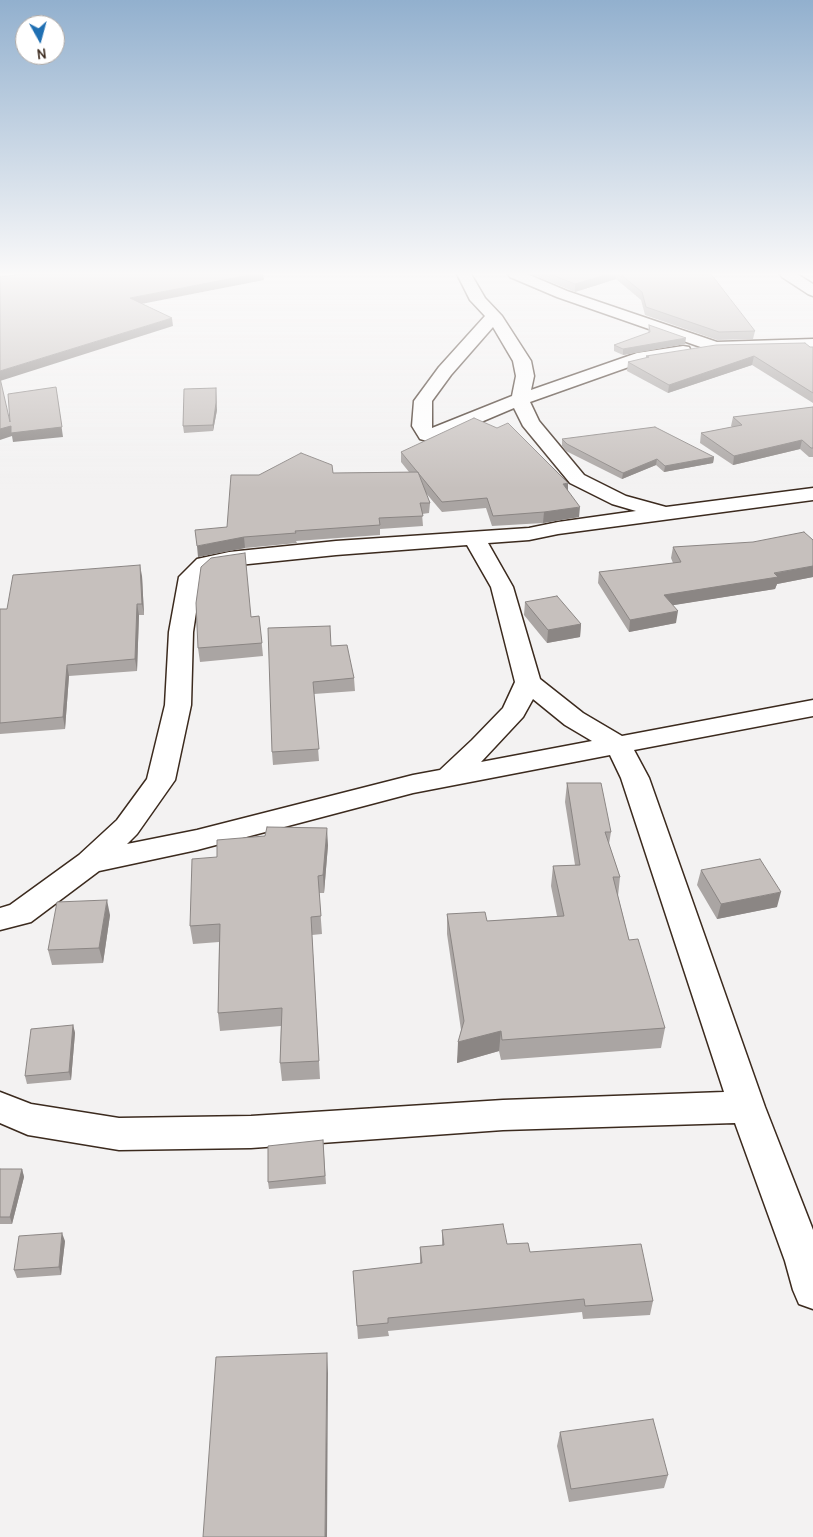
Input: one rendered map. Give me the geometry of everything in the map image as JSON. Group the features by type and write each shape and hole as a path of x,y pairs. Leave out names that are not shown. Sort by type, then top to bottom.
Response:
{"street":[{"path":"468,346 445,371 423,401 421,426 427,435 448,429 637,358 715,346 728,346"},
{"path":"512,346 522,361 525,376 520,401 530,422 577,479 619,500 670,514"},
{"path":"0,919 20,914 90,862 127,827 161,780 178,706 181,632 190,577 205,564 230,559 336,548 529,534 558,528 813,494"},
{"path":"476,539 502,587 528,682 574,719 618,745 635,778 747,1107 805,1260 813,1290"},
{"path":"449,777 482,746 514,711 528,682"},
{"path":"90,862 197,840 413,784 813,708"},
{"path":"0,1107 28,1119 119,1134 251,1132 503,1115 747,1107"}],"building":[{"path":"0,346 82,346 0,371"},
{"path":"616,346 642,346 623,349"},
{"path":"711,346 808,346 813,347 813,393 754,356 669,385 628,362 649,357 646,356"},
{"path":"0,378 10,422 8,394 56,387 62,427 11,433 11,426 0,429"},
{"path":"216,388 213,425 183,426 184,389"},
{"path":"813,407 813,448 802,440 734,456 701,433 742,425 733,417"},
{"path":"474,418 497,428 508,423 568,483 563,484 580,507 493,516 487,498 442,502 401,452"},
{"path":"655,427 714,457 665,466 657,459 623,473 567,444 562,439"},
{"path":"301,453 332,465 333,473 418,472 430,503 420,503 423,516 379,518 380,525 295,531 296,533 244,537 197,546 195,530 227,527 231,475 259,475"},
{"path":"804,532 813,540 813,566 774,573 778,577 664,595 678,611 630,620 599,572 681,562 673,547 753,542"},
{"path":"245,553 251,617 259,616 262,643 198,648 196,603 201,567 211,558"},
{"path":"140,565 142,604 137,604 135,659 67,665 63,717 0,723 0,609 7,609 13,575"},
{"path":"557,596 581,624 548,630 525,602"},
{"path":"330,626 331,646 347,645 354,678 313,682 319,749 272,752 268,628"},
{"path":"567,783 601,783 611,832 605,832 620,877 613,877 629,940 638,939 665,1028 502,1040 501,1031 458,1042 464,1021 447,914 485,912 487,921 564,916 553,866 580,865"},
{"path":"267,827 327,828 323,875 318,876 321,916 311,917 319,1061 280,1063 282,1008 218,1013 220,924 190,926 192,859 217,857 217,840 265,836"},
{"path":"760,859 781,892 721,904 701,870"},
{"path":"107,900 99,948 48,950 57,902"},
{"path":"73,1025 69,1072 25,1076 31,1029"},
{"path":"323,1140 325,1176 268,1182 268,1146"},
{"path":"0,1169 22,1169 10,1217 0,1217"},
{"path":"503,1224 507,1244 528,1243 530,1252 641,1244 653,1301 585,1306 584,1299 388,1318 388,1323 357,1326 353,1271 422,1263 420,1247 444,1245 442,1230"},
{"path":"62,1233 59,1267 14,1270 19,1236"},
{"path":"327,1353 325,1537 203,1537 216,1357"},
{"path":"653,1419 668,1475 571,1489 560,1432"}]}
